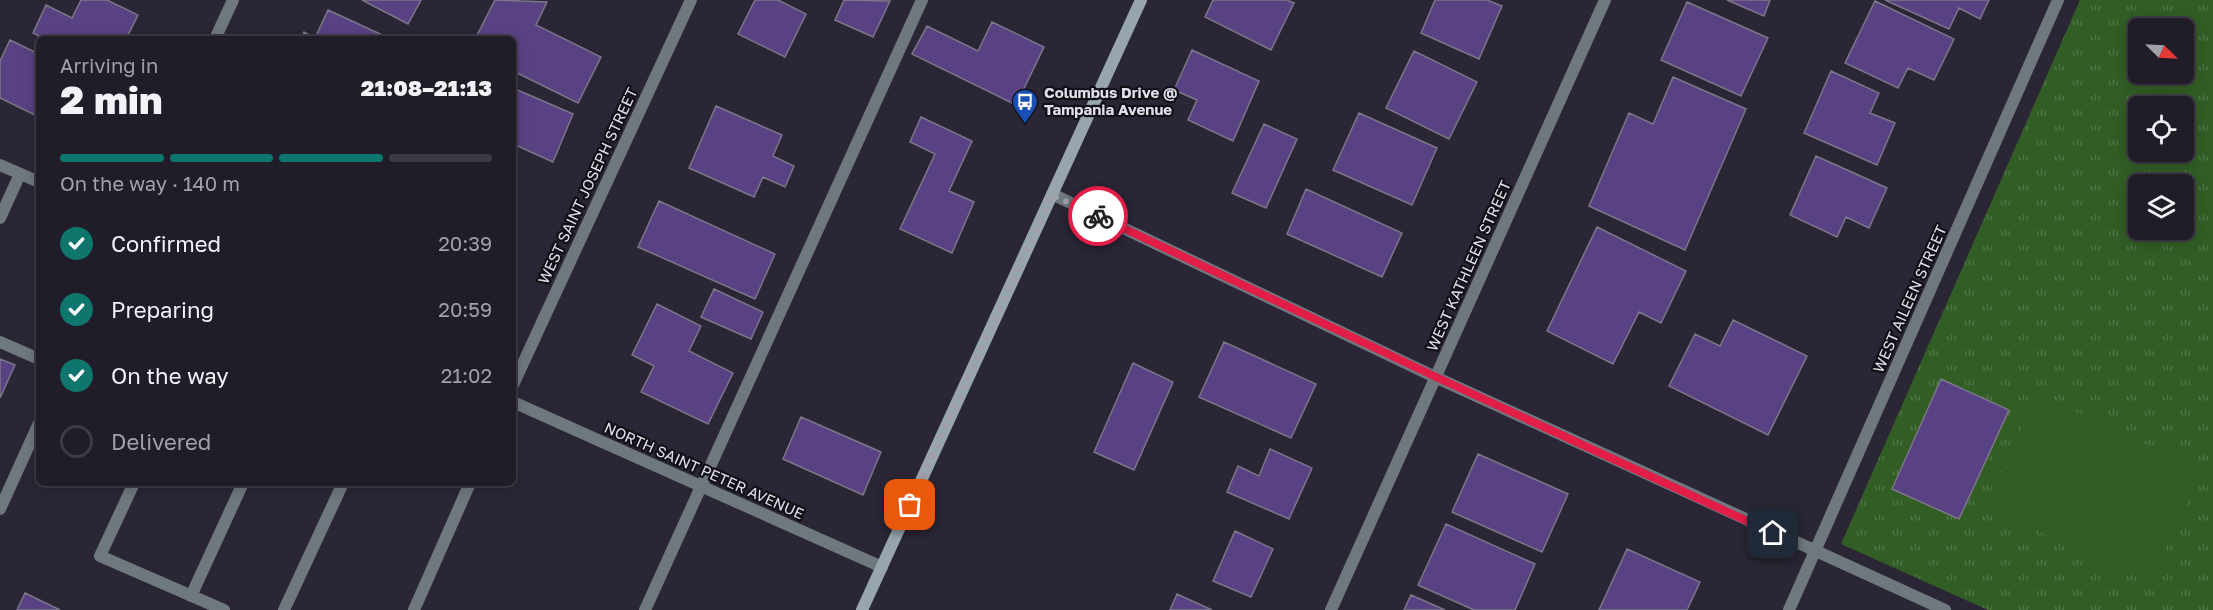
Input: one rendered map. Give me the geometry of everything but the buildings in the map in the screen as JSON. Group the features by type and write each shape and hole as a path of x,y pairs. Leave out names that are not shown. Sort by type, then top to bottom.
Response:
{"main road":[{"path":"862,610 1141,0"}],"street":[{"path":"216,36 233,0"},
{"name":"WEST SAINT JOSEPH STREET","path":"516,379 691,0"},
{"path":"645,610 922,0"},
{"name":"WEST KATHLEEN STREET","path":"1331,610 1605,0"},
{"name":"WEST AILEEN STREET","path":"1789,610 2058,0"},
{"path":"0,165 36,181"},
{"path":"0,218 20,174"},
{"path":"1052,195 1436,377 1945,610"},
{"path":"0,342 36,357"},
{"name":"NORTH SAINT PETER AVENUE","path":"516,403 882,567"},
{"path":"0,509 36,430"},
{"path":"133,486 100,556 224,610"},
{"path":"191,596 242,486"},
{"path":"284,610 342,486"},
{"path":"414,610 469,486"}],"green space":[{"path":"2080,0 2213,0 2213,610 1988,610 1841,544"},
{"path":"2038,394 2202,471 2149,583 1986,506"}],"way so far":[{"path":"910,505 1052,195 1098,216"}],"place":[{"name":"Columbus Drive @ Tampania Avenue","path":"1025,125"}],"route":[{"path":"1098,216 1436,377 1773,533"}]}
